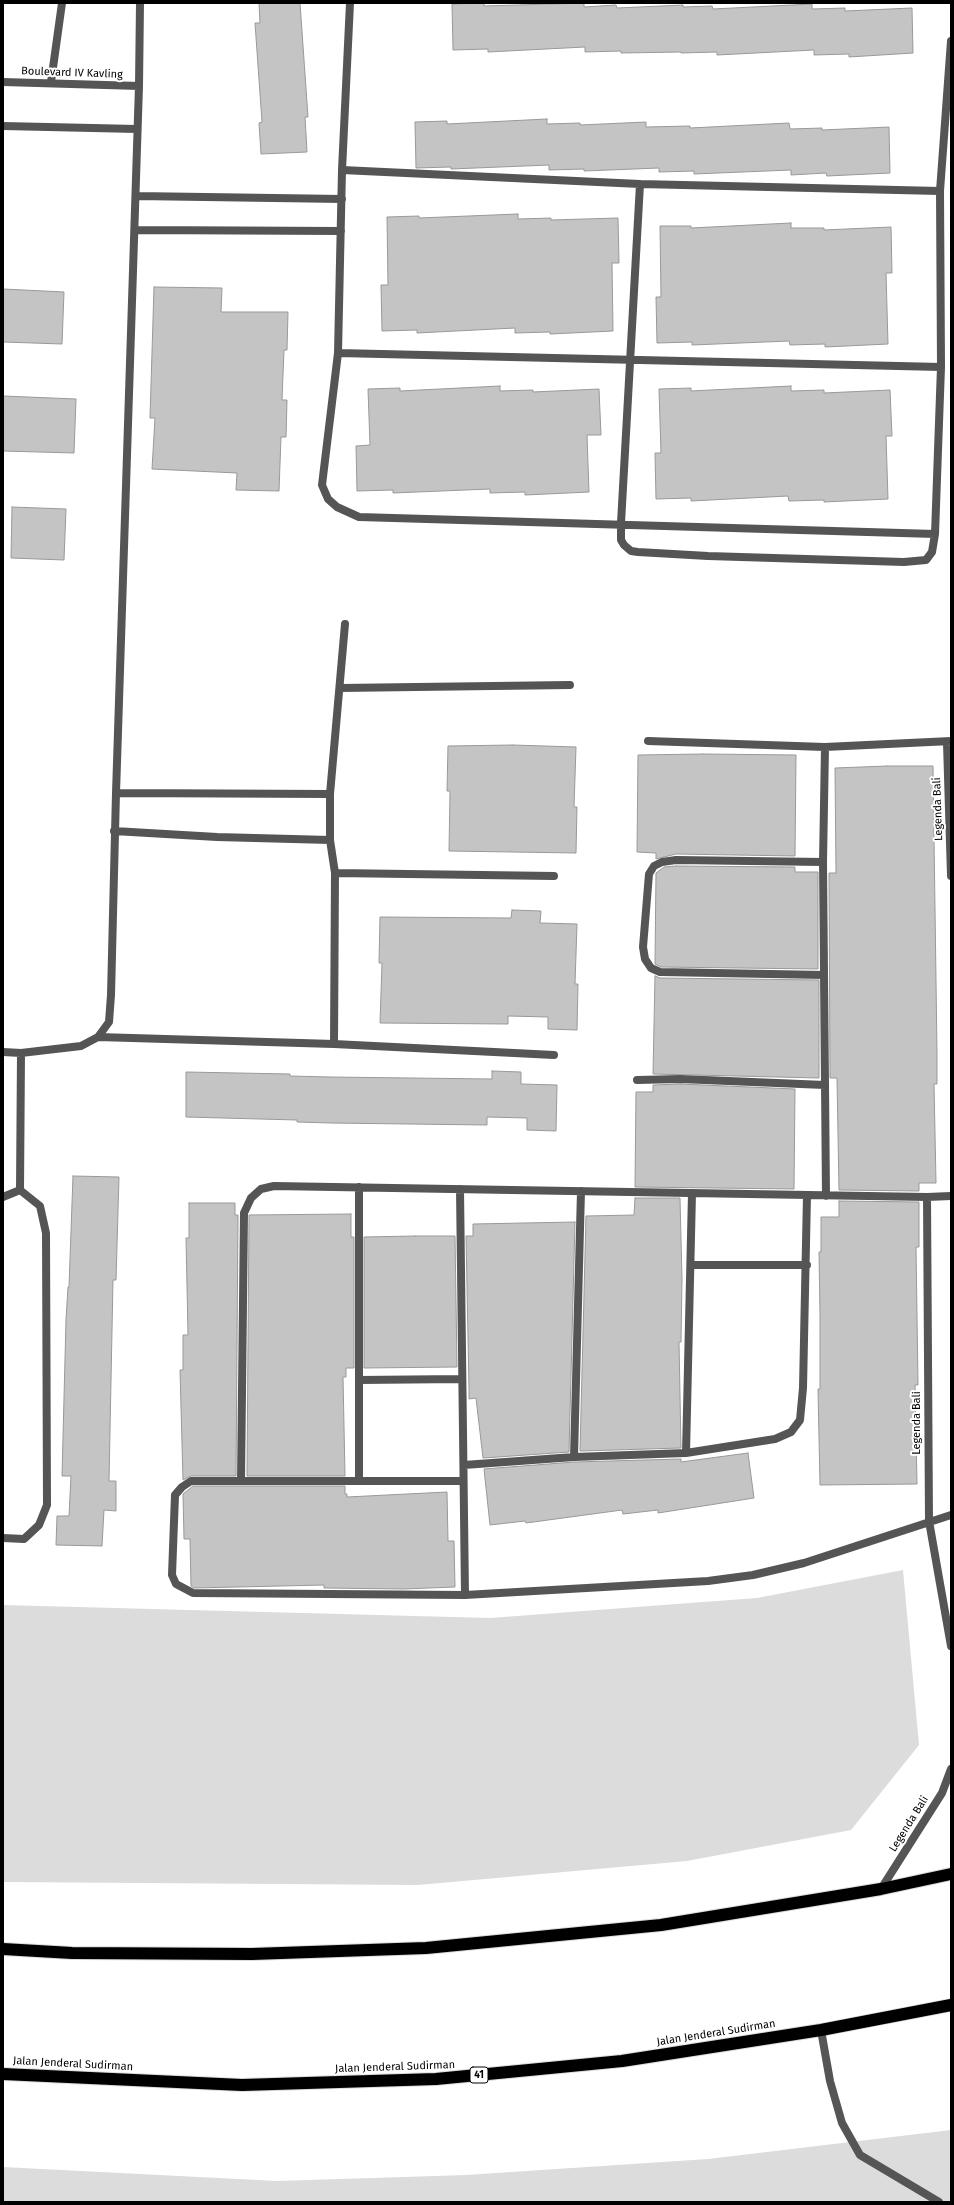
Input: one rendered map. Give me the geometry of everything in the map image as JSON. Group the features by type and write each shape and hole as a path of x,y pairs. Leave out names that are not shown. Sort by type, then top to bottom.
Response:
{"highway":[{"path":"3,1949 72,1953 252,1954 426,1948 661,1925 881,1888 951,1874"},
{"name":"Jalan Jenderal Sudirman","path":"3,2074 242,2085 436,2079 622,2061 821,2030 951,2005"}],"street":[{"path":"51,82 62,3"},
{"path":"3,1052 22,1053 81,1046 98,1037 109,1022 111,995 114,832 135,230 140,3"},
{"path":"350,3 342,170 338,353 322,485 328,499 337,507 359,517 621,523 935,534"},
{"path":"640,184 621,523 621,540 624,545 631,551 708,556 921,562 926,560 932,552 935,534 941,367 940,191 951,41"},
{"name":"Boulevard IV Kavling","path":"3,82 51,82 139,86"},
{"path":"3,126 137,130"},
{"path":"342,170 640,184 940,191"},
{"path":"136,196 342,199"},
{"path":"135,230 341,231"},
{"path":"338,353 941,367"},
{"path":"334,1044 335,874 330,840 330,794 345,624"},
{"path":"340,688 570,685"},
{"path":"648,741 825,747 949,742"},
{"name":"Legenda Bali","path":"949,742 951,876"},
{"path":"825,747 823,862 826,1196"},
{"path":"116,793 330,794"},
{"path":"114,832 330,840"},
{"path":"823,862 676,860 662,862 654,866 649,874 643,947 645,959 651,968 660,972 824,975"},
{"path":"335,874 554,876"},
{"path":"98,1037 334,1044 554,1055"},
{"path":"20,1190 22,1053"},
{"path":"638,1080 680,1079 825,1085"},
{"path":"241,1480 244,1212 251,1198 261,1189 274,1186 826,1196 951,1196"},
{"path":"359,1187 359,1481"},
{"path":"3,1197 20,1190"},
{"path":"3,1538 24,1539 39,1525 47,1505 46,1234 40,1206 20,1190"},
{"path":"460,1190 464,1465 464,1595"},
{"path":"574,1457 582,1191"},
{"path":"686,1453 692,1193"},
{"path":"464,1465 574,1457 686,1453 775,1439 790,1432 800,1420 803,1388 808,1195"},
{"name":"Legenda Bali","path":"928,1197 928,1521 951,1646"},
{"path":"690,1265 807,1265"},
{"path":"359,1380 462,1379"},
{"path":"463,1481 191,1480 175,1495 172,1575 176,1584 193,1593 464,1595 708,1581 753,1575 804,1563 928,1521 951,1515"},
{"name":"Legenda Bali","path":"881,1888 942,1793 951,1769"},
{"path":"821,2030 830,2081 842,2123 860,2155 939,2202"}],"shaded area":[{"path":"903,1570 919,1745 851,1830 687,1861 418,1885 3,1882 3,1605 490,1618 757,1598"},
{"path":"951,2130 951,2202 3,2202 3,2167 277,2181 466,2175 708,2159"}],"building":[{"path":"259,3 300,3 308,117 305,117 307,152 261,154 259,123 262,122 255,23 260,23"},
{"path":"484,3 484,6 584,3 584,7 616,5 617,8 683,5 683,7 712,6 713,9 812,4 812,9 845,8 845,11 912,8 913,53 849,57 849,54 814,55 814,50 717,55 717,52 585,52 585,47 488,52 488,49 453,50 452,4"},
{"path":"547,119 547,124 580,123 580,125 646,122 646,127 690,126 690,128 789,123 790,129 822,128 822,130 889,127 890,173 827,176 826,173 791,175 791,170 694,174 694,171 659,172 659,168 584,171 584,169 549,170 549,165 451,169 451,167 416,168 415,122 447,121 447,124"},
{"path":"518,214 518,219 551,218 551,220 618,218 619,263 612,263 613,331 550,334 550,332 515,333 515,328 417,333 417,330 382,331 381,285 388,285 387,217 419,216 419,218"},
{"path":"791,223 791,228 824,228 824,230 891,227 892,273 886,273 888,344 825,347 825,344 790,345 789,341 692,345 692,342 657,343 656,297 661,297 660,226 691,226 691,228"},
{"path":"154,287 222,288 221,312 288,312 287,350 284,350 282,400 287,400 286,437 281,437 279,491 236,490 237,473 152,469 155,418 150,418"},
{"path":"3,289 64,292 62,344 3,342"},
{"path":"500,386 500,391 533,390 533,392 599,389 601,435 587,435 589,492 525,495 525,492 490,493 490,489 393,493 393,490 357,491 356,446 370,445 368,389 400,388 400,391"},
{"path":"791,386 791,391 824,390 824,393 890,390 892,436 886,436 888,499 824,502 824,500 789,501 788,496 691,501 691,498 656,499 655,453 661,453 659,389 691,388 691,391"},
{"path":"3,396 76,399 74,453 3,451"},
{"path":"12,507 66,509 64,560 11,558"},
{"path":"513,745 576,747 574,807 577,807 576,853 449,851 450,791 447,791 448,746"},
{"path":"638,755 796,755 795,856 676,854 656,859 656,853 637,852"},
{"path":"933,766 937,1052 937,1084 934,1084 936,1183 919,1183 919,1191 839,1190 837,1078 830,1078 829,873 836,873 835,768"},
{"path":"664,867 795,867 795,872 818,872 818,969 661,967 655,964 656,873"},
{"path":"512,910 541,911 540,923 577,924 575,984 578,984 577,1030 548,1029 548,1017 508,1016 508,1024 380,1023 382,963 379,963 380,917 511,918"},
{"path":"655,976 660,978 819,980 819,1078 653,1074"},
{"path":"492,1071 521,1072 521,1084 557,1085 556,1131 527,1130 527,1118 487,1117 487,1125 330,1123 297,1122 297,1120 186,1117 186,1072 290,1074 290,1076 330,1077 492,1079"},
{"path":"680,1084 795,1089 794,1189 635,1187 636,1092 653,1092 653,1085"},
{"path":"73,1176 119,1177 116,1280 113,1280 109,1481 116,1481 116,1511 104,1510 102,1546 56,1545 57,1516 69,1516 71,1476 62,1476 66,1320 69,1287"},
{"path":"635,1198 680,1198 682,1279 681,1342 679,1342 681,1448 580,1451 586,1216 634,1215"},
{"path":"839,1201 919,1202 919,1247 916,1247 918,1385 915,1385 917,1484 820,1485 818,1389 820,1389 819,1252 821,1252 821,1217 839,1217"},
{"path":"189,1203 235,1203 235,1215 238,1215 236,1476 191,1476 183,1480 180,1370 183,1370 183,1335 188,1335 186,1238 189,1238"},
{"path":"351,1214 351,1237 354,1237 354,1368 346,1368 346,1377 343,1377 345,1476 247,1476 249,1215"},
{"path":"575,1222 569,1452 483,1458 476,1398 469,1399 466,1236 473,1236 473,1224"},
{"path":"455,1236 457,1367 364,1368 364,1237"},
{"path":"748,1453 754,1498 658,1513 658,1510 623,1514 622,1510 526,1523 525,1521 490,1525 484,1469 574,1462 681,1459 681,1462"},
{"path":"193,1486 345,1486 345,1494 347,1494 347,1497 447,1492 448,1541 454,1541 455,1587 404,1589 324,1588 324,1585 194,1588 191,1586 190,1539 184,1539 183,1494"}]}
